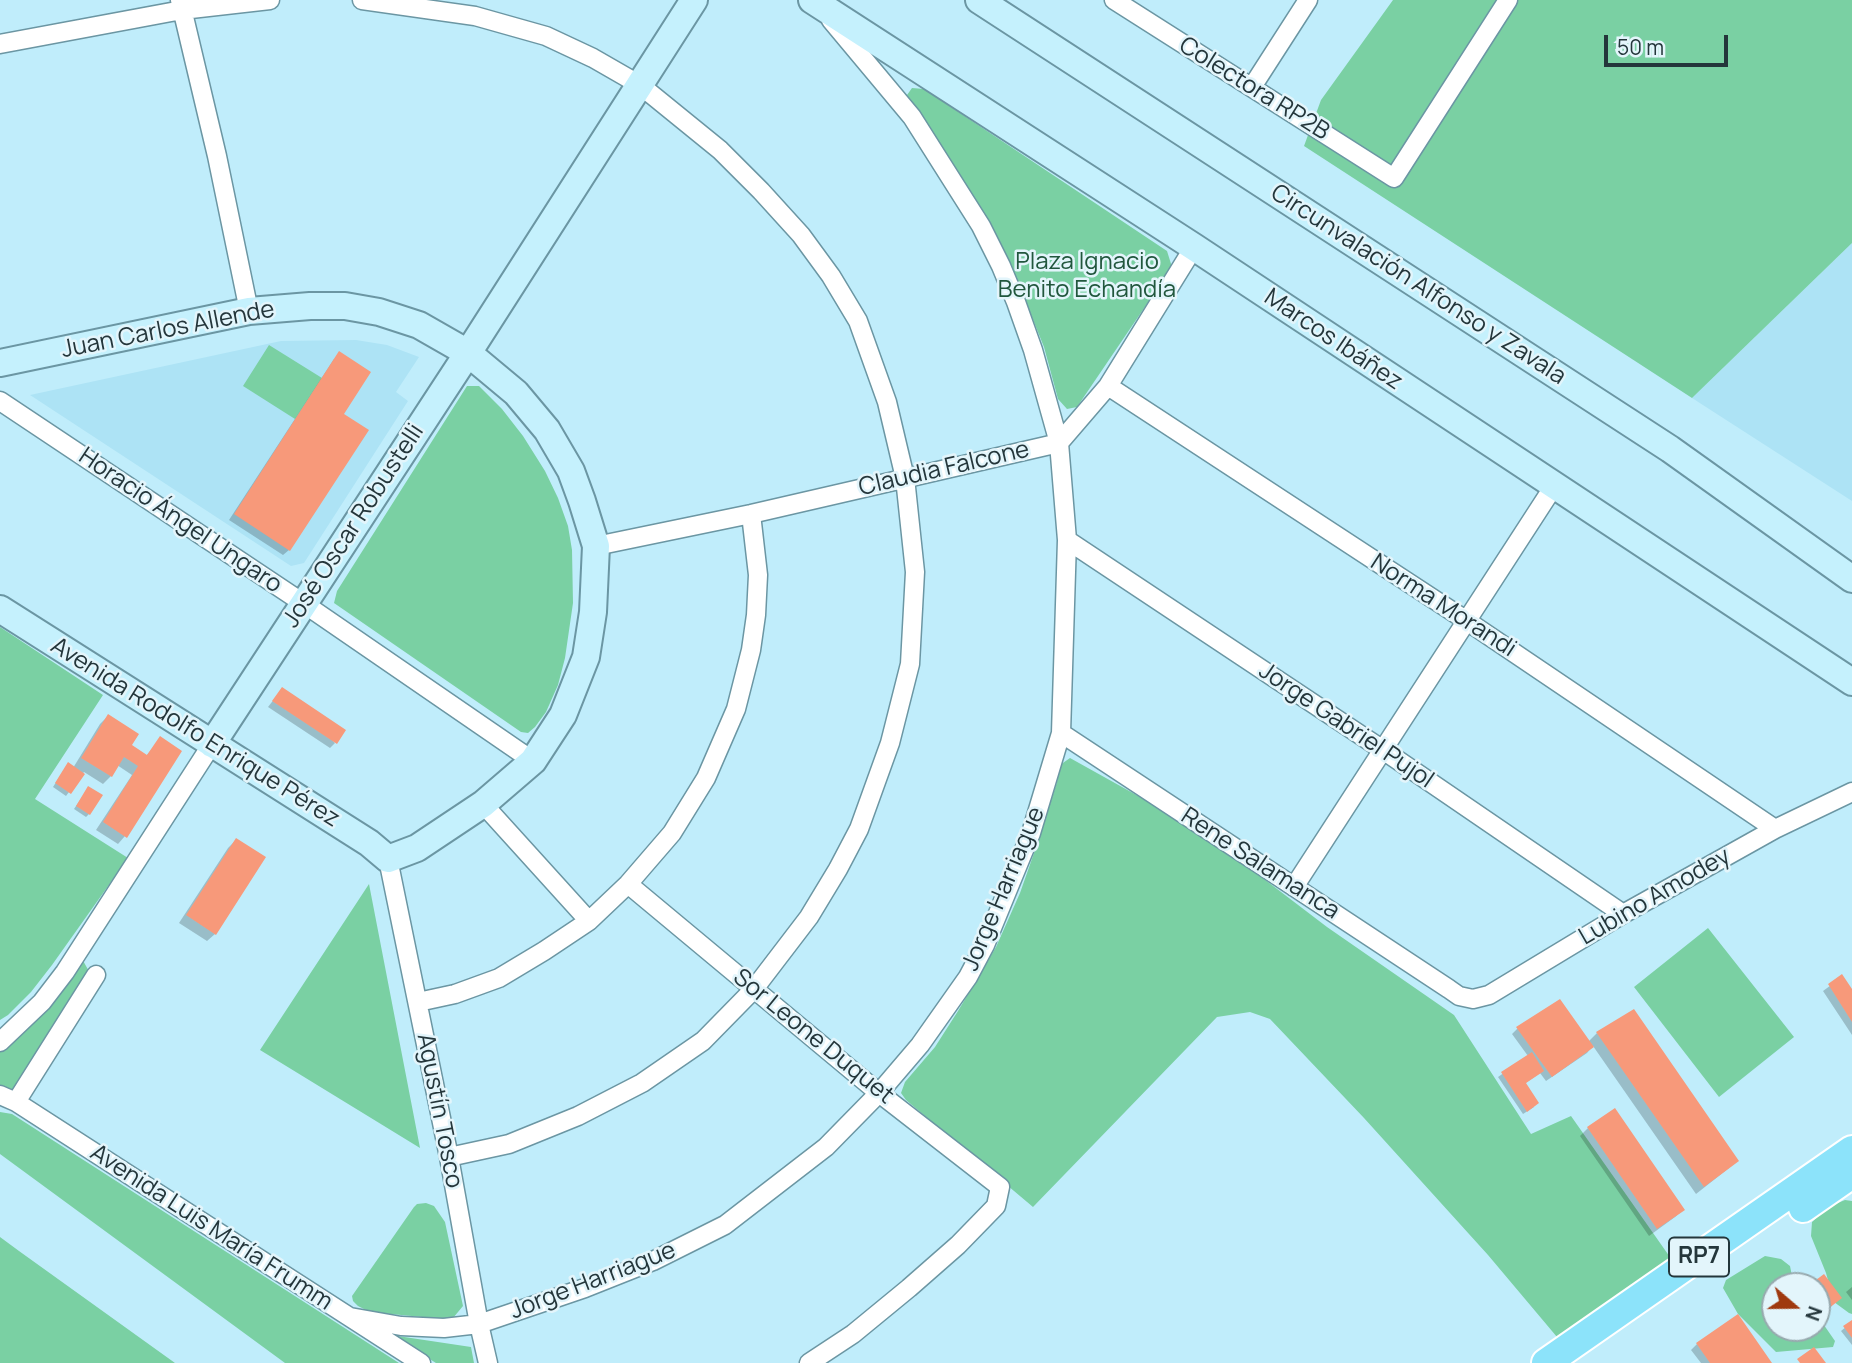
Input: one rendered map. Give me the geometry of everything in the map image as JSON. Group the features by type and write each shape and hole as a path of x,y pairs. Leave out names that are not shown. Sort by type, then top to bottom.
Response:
{"main road":[{"name":"RP7","path":"1546,1363 1852,1150"},
{"name":"RP7","path":"1575,1363 1852,1174"}],"street":[{"path":"0,44 181,5 270,0"},
{"path":"362,0 475,16 545,36 593,58 640,85 720,150 753,183 801,235 831,276 858,321 887,402 905,478 915,572 910,664 890,743 859,829 809,916 754,989 703,1041 642,1083 578,1116 509,1144 449,1157"},
{"name":"José Oscar Robustelli","path":"0,1042 42,1002 65,972 694,0"},
{"name":"Circunvalación Alfonso y Zavala","path":"979,0 1670,449 1852,579"},
{"name":"Circunvalación Alfonso y Zavala","path":"998,0 1560,361 1852,557"},
{"path":"1252,87 1308,0"},
{"name":"Colectora RP2B","path":"1116,1 1394,178 1508,0"},
{"name":"Marcos Ibáñez","path":"815,2 1194,247 1852,682"},
{"name":"Jorge Harriague","path":"350,1317 401,1326 444,1328 479,1324 642,1266 725,1225 826,1147 879,1093 920,1045 968,977 985,945 1031,833 1061,733 1066,540 1059,443 1033,350 1016,302 981,226 912,117 815,2"},
{"path":"181,5 250,311"},
{"name":"Claudia Falcone","path":"596,546 751,514 1059,443 1108,386 1194,247"},
{"name":"Juan Carlos Allende","path":"0,363 250,311 345,306 379,312 419,324 468,353 516,393 547,430 571,471 596,546 593,612 586,657 563,715 533,761 483,804 417,848 388,859"},
{"name":"Norma Morandi","path":"1108,386 1776,829"},
{"name":"Horacio Ángel Ungaro","path":"0,401 303,603 533,761"},
{"path":"1294,887 1554,485"},
{"path":"418,1002 455,994 499,978 544,951 589,921 628,884 672,833 706,778 736,709 751,650 758,575 751,514"},
{"name":"Jorge Gabriel Pujol","path":"1066,540 1383,750 1623,914"},
{"name":"Avenida Rodolfo Enrique Pérez","path":"0,609 369,843 388,859"},
{"name":"Rene Salamanca","path":"1061,733 1459,996"},
{"name":"Lubino Amodey","path":"1459,996 1473,999 1489,995 1623,914 1776,829 1852,792"},
{"path":"483,804 589,921"},
{"name":"Agustín Tosco","path":"388,859 488,1363"},
{"name":"Sor Leone Duquet","path":"628,884 879,1093 1000,1187 996,1206 958,1245 853,1334 809,1363"},
{"path":"8,1099 96,975"},
{"name":"Avenida Luis María Frumm","path":"8,1099 422,1363"}],"shaded area":[{"path":"1852,243 1852,501 1692,398"},
{"path":"356,340 387,345 419,357 396,392 408,401 304,563 291,566 30,395 281,341"}],"green space":[{"path":"1393,0 1852,0 1852,243 1692,398 1304,146 1321,100"},
{"name":"Plaza Ignacio Benito Echandía","path":"912,88 924,89 1167,251 1172,267 1077,407 1067,409 1058,399 1044,347 1019,285 958,171 911,105 907,95"},
{"path":"269,345 322,378 295,419 243,386"},
{"path":"467,386 479,386 523,436 545,471 568,526 572,550 573,603 565,658 558,685 546,712 528,733 521,732 334,603 337,591"},
{"path":"0,627 103,695 35,799 128,858 31,992 0,1020"},
{"path":"1070,758 1201,831 1327,927 1454,1015 1531,1134 1571,1116 1672,1260 1557,1337 1488,1255 1364,1118 1270,1019 1250,1012 1217,1017 1033,1207 901,1093 905,1082 935,1047 996,947 1020,893 1057,782 1060,765"},
{"path":"369,884 420,1148 260,1050"},
{"path":"1708,928 1794,1037 1719,1097 1634,987"},
{"path":"81,957 91,975 14,1090 0,1087 0,1049"},
{"path":"0,1112 12,1114 399,1363 285,1363 0,1154"},
{"path":"1845,1200 1852,1201 1852,1314 1834,1302 1831,1272 1826,1272 1811,1236 1812,1222 1828,1207"},
{"path":"426,1203 434,1206 445,1222 463,1306 453,1318 443,1319 370,1312 358,1306 352,1296 414,1207"},
{"path":"0,1237 19,1251 175,1363 0,1363"},
{"path":"1765,1256 1781,1259 1790,1266 1791,1272 1761,1272 1761,1337 1738,1314 1723,1288 1726,1280"},
{"path":"391,1335 471,1347 474,1363 436,1363"},
{"path":"1831,1335 1835,1341 1833,1347 1776,1352 1766,1342 1831,1342"}],"building":[{"path":"339,351 371,372 344,414 369,430 290,551 234,514"},
{"path":"282,687 346,730 337,744 272,701"},
{"path":"108,714 139,734 132,745 147,755 160,736 182,751 127,838 103,822 138,766 124,757 112,777 81,758"},
{"path":"68,762 85,774 71,794 55,783"},
{"path":"88,786 103,795 90,815 76,806"},
{"path":"236,838 266,857 216,935 186,915"},
{"path":"1842,974 1852,989 1852,1022 1828,984"},
{"path":"1560,999 1594,1047 1552,1077 1516,1027"},
{"path":"1634,1009 1739,1161 1704,1187 1596,1032"},
{"path":"1532,1052 1544,1071 1526,1083 1539,1103 1527,1112 1501,1072"},
{"path":"1615,1108 1685,1210 1657,1229 1587,1127"},
{"path":"1831,1283 1842,1298 1831,1307"},
{"path":"1738,1314 1772,1363 1710,1363 1696,1343"},
{"path":"1852,1320 1852,1338 1843,1326"},
{"path":"1814,1347 1826,1363 1800,1363 1797,1359"}]}
